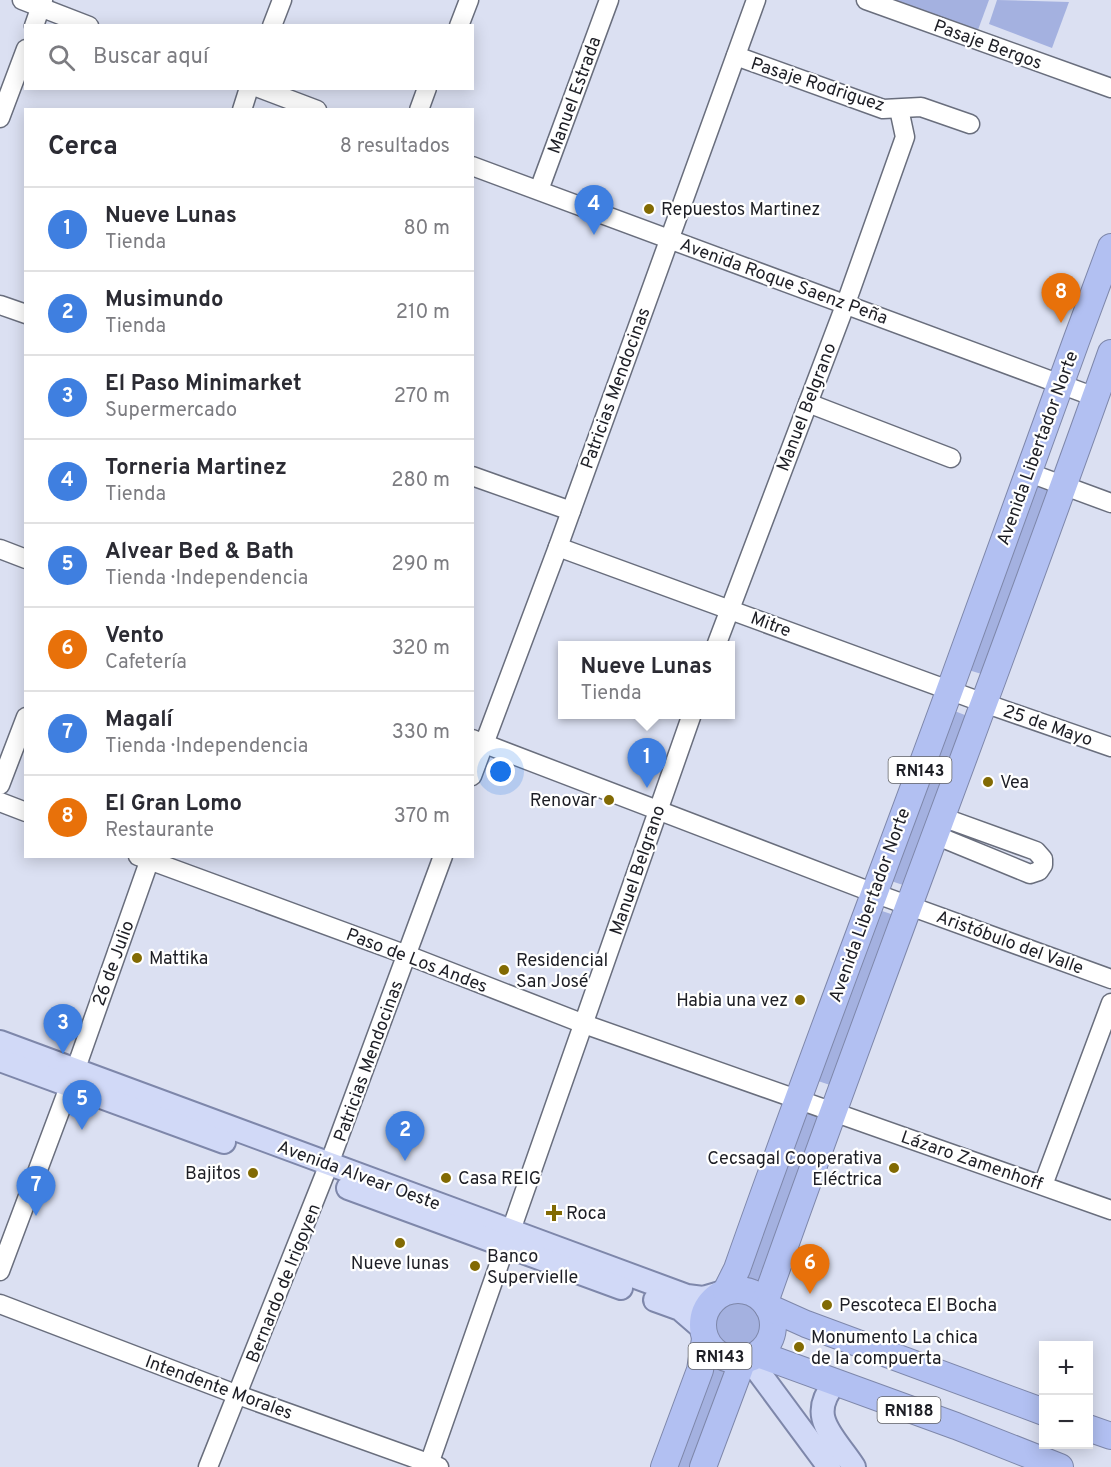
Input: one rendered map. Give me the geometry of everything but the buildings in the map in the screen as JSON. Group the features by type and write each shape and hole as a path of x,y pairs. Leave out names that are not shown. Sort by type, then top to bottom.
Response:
{"highway":[{"name":"Avenida Libertador Norte","path":"723,1292 736,1269 797,1098 950,689 1027,472 1110,254"},
{"name":"Avenida Libertador Norte","path":"766,1304 832,1111 939,826 1111,352"},
{"path":"723,1292 744,1290 755,1294 766,1304"},
{"name":"RN143","path":"664,1467 700,1370 704,1333 703,1316 710,1303 723,1292"},
{"name":"RN143","path":"704,1333 711,1349 720,1356 731,1360 750,1358 765,1347 773,1329 773,1320 766,1304"},
{"name":"RN188","path":"766,1304 806,1324 1039,1410"},
{"name":"RN143","path":"703,1467 750,1358"},
{"name":"RN188","path":"750,1358 835,1383 956,1426 1060,1467"},
{"path":"1093,1429 1111,1436"}],"main road":[{"name":"Avenida Alvear Oeste","path":"0,1042 72,1078"},
{"name":"Avenida Alvear Oeste","path":"0,1060 72,1078 509,1238 687,1296 703,1298 723,1292"},
{"name":"Avenida Alvear Oeste","path":"509,1238 680,1309 690,1315 704,1333"},
{"path":"750,1358 829,1467"},
{"path":"835,1383 823,1401 821,1411 823,1421 854,1467"}],"street":[{"path":"22,0 42,4 85,24"},
{"path":"273,24 282,0"},
{"path":"460,24 469,0"},
{"name":"Manuel Estrada","path":"539,190 609,0"},
{"name":"Patricias Mendocinas","path":"474,764 478,741 558,547 756,0"},
{"name":"Pasaje Bergos","path":"866,0 1111,88"},
{"path":"35,24 42,4"},
{"path":"0,118 24,54"},
{"name":"Pasaje Rodriguez","path":"736,56 883,109 921,108 970,124"},
{"path":"243,108 248,90"},
{"path":"264,90 312,108"},
{"path":"420,108 426,90"},
{"name":"Manuel Belgrano","path":"717,641 846,303 905,138 900,109"},
{"name":"Avenida Roque Saenz Peña","path":"474,167 1095,397"},
{"path":"0,305 24,313"},
{"path":"808,404 951,458"},
{"path":"1027,472 1111,503"},
{"path":"474,477 571,511"},
{"name":"Mitre","path":"558,547 984,703"},
{"path":"0,549 24,558"},
{"name":"25 de Mayo","path":"984,703 1111,747"},
{"name":"Manuel Belgrano","path":"432,1466 690,719"},
{"path":"0,785 24,722"},
{"name":"Aristóbulo del Valle","path":"478,741 874,893 1111,979"},
{"path":"0,802 24,811"},
{"path":"939,826 1036,851 1043,859 1043,865 1039,871 1030,874 939,826"},
{"name":"Paso de Los Andes","path":"146,858 408,955 584,1024 832,1111"},
{"name":"26 de Julio","path":"0,1271 4,1245 72,1078 146,858"},
{"name":"Patricias Mendocinas","path":"327,1171 442,858"},
{"path":"1043,1185 1111,1003"},
{"name":"Lázaro Zamenhoff","path":"832,1111 1111,1210"},
{"name":"Bernardo de Irigoyen","path":"208,1467 327,1171"},
{"name":"Intendente Morales","path":"0,1304 432,1466"}],"shaded area":[{"path":"873,0 989,0 975,38"},
{"path":"997,0 1069,2 1052,48 989,24"},
{"path":"1033,484 1051,490 985,675 965,669"},
{"path":"952,710 970,717 909,887 891,881"},
{"path":"876,909 894,915 833,1086 815,1080"},
{"path":"804,1106 822,1113 761,1283 743,1277"},
{"path":"734,1299 744,1299 758,1306 765,1325 758,1344 744,1351 734,1351 724,1347 717,1340 713,1330 713,1320 717,1310 724,1303"},
{"path":"712,1360 730,1366 694,1467 674,1467"}],"place":[{"name":"Repuestos Martinez","path":"649,209"},
{"name":"Torneria Martinez","path":"594,235"},
{"name":"El Gran Lomo","path":"1061,323"},
{"name":"Vea","path":"988,782"},
{"name":"Nueve Lunas","path":"647,788"},
{"name":"Renovar","path":"609,800"},
{"name":"Mattika","path":"137,958"},
{"name":"Residencial San José","path":"504,970"},
{"name":"Habia una vez","path":"800,1000"},
{"name":"El Paso Minimarket","path":"63,1054"},
{"name":"Alvear Bed & Bath","path":"82,1130"},
{"name":"Musimundo","path":"405,1161"},
{"name":"Cecsagal Cooperativa Eléctrica","path":"894,1168"},
{"name":"Bajitos","path":"253,1173"},
{"name":"Casa REIG","path":"446,1178"},
{"name":"Roca","path":"554,1213"},
{"name":"Magalí","path":"36,1216"},
{"name":"Nueve lunas","path":"400,1243"},
{"name":"Banco Supervielle","path":"475,1266"},
{"name":"Vento","path":"810,1294"},
{"name":"Pescoteca El Bocha","path":"827,1305"},
{"name":"Monumento La chica de la compuerta","path":"799,1347"}]}
